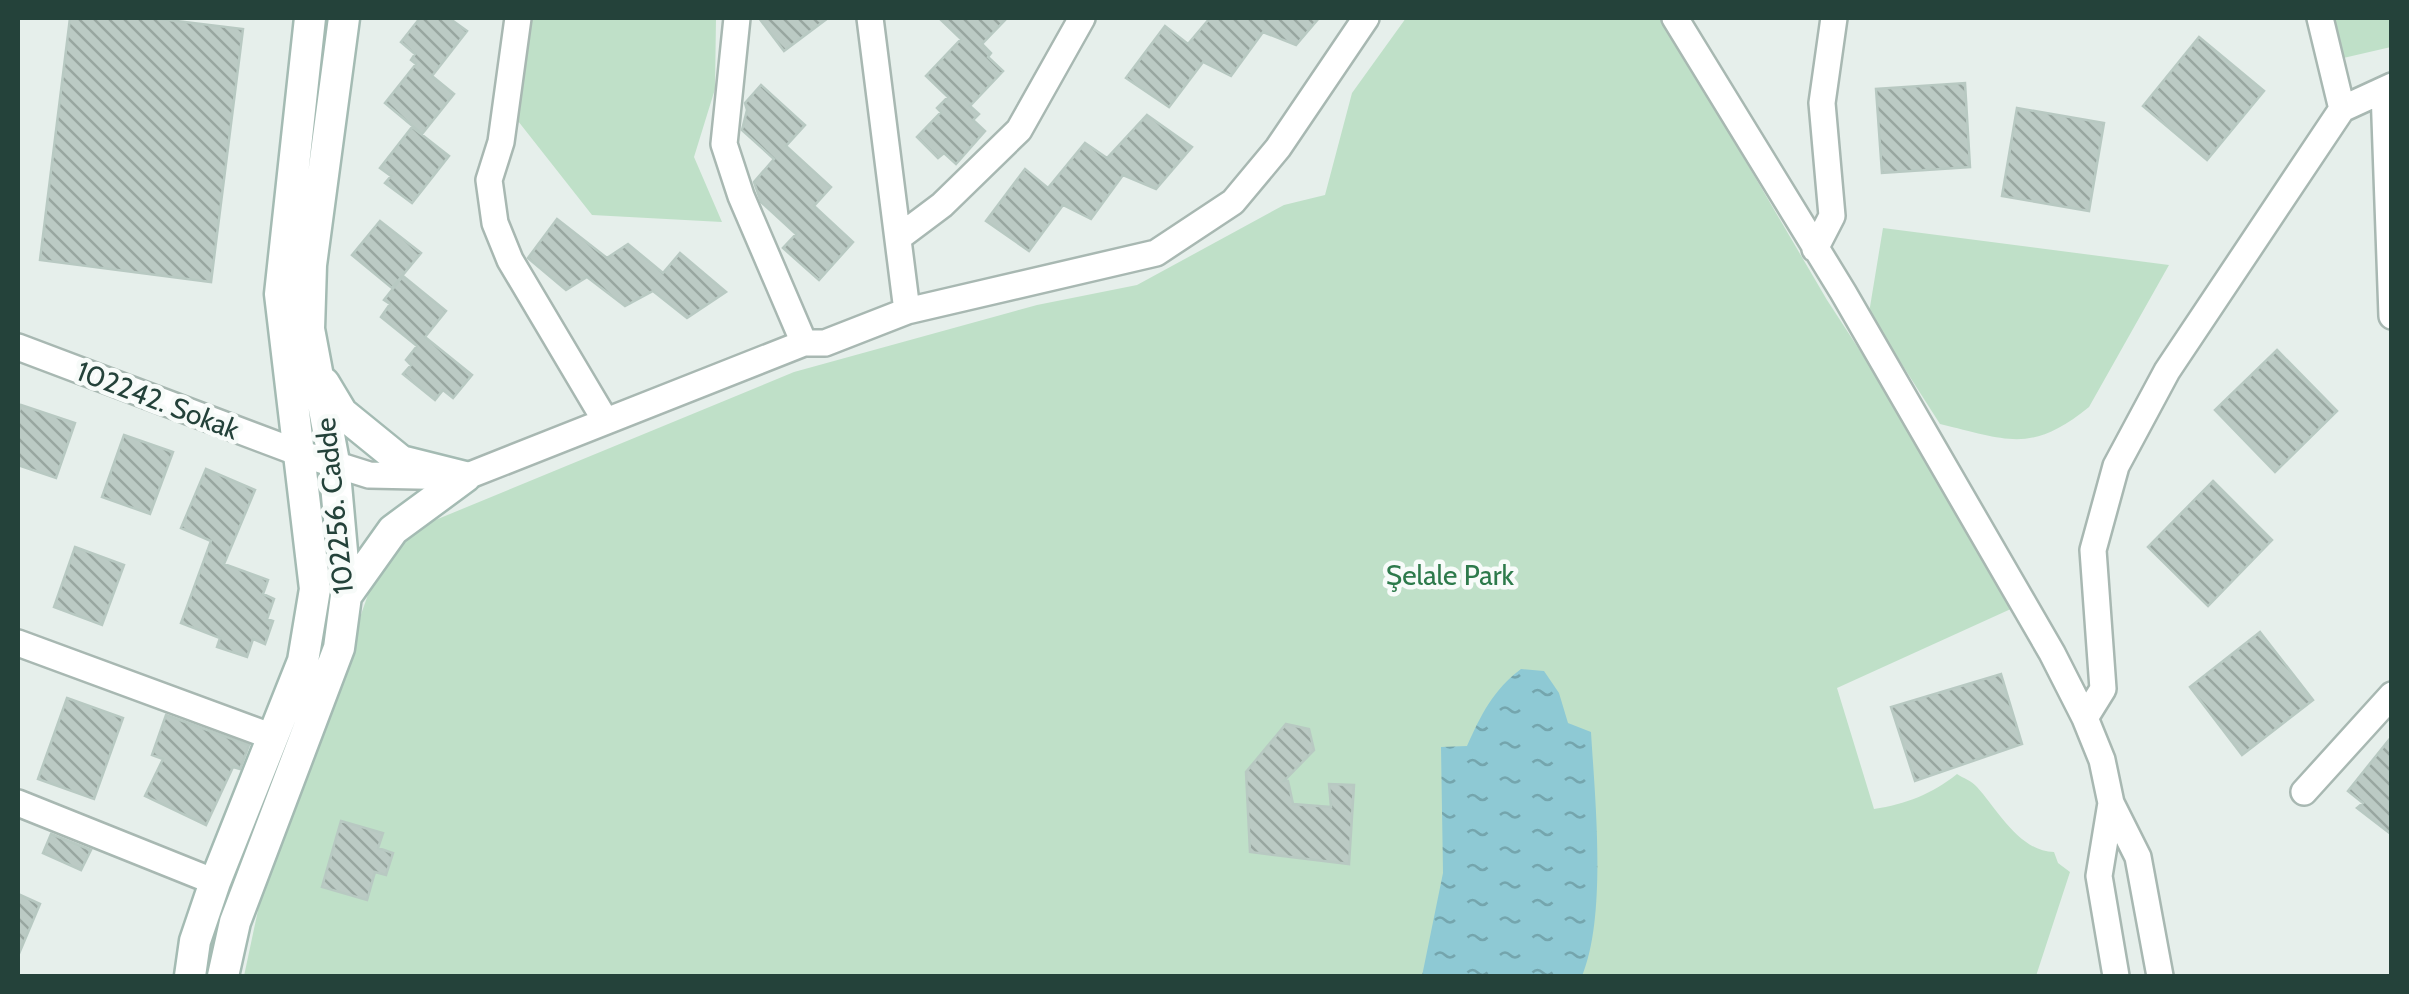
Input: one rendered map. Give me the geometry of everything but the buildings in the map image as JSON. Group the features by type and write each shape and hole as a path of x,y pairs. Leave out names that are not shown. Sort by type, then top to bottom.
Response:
{"street":[{"name":"102256. Cadde","path":"190,976 195,941 215,882 303,661 315,588 280,294 310,18"},
{"name":"102256. Cadde","path":"222,976 235,922 339,648 346,596 334,462 309,329 311,265 344,18"},
{"path":"518,18 501,142 489,180 495,223 510,260 605,420"},
{"path":"737,18 724,144 804,344"},
{"path":"870,18 907,310"},
{"path":"898,238 942,206 1020,130 1082,18"},
{"path":"346,596 394,530 465,478 804,344 826,343 907,310 1156,252 1233,202 1278,148 1366,18"},
{"path":"1674,18 1843,292 2052,652 2102,760 2110,803 2138,857 2160,976"},
{"path":"1815,249 1832,216 1822,103 1834,18"},
{"path":"2320,18 2342,109"},
{"path":"2085,718 2103,689 2093,550 2116,466 2168,370 2342,109 2388,88 2392,316"},
{"name":"102242. Sokak","path":"18,347 298,453 369,475 465,478"},
{"path":"317,372 342,413 401,461 465,478"},
{"path":"18,643 274,737"},
{"path":"2304,792 2392,695"},
{"path":"18,802 215,882"},
{"path":"2110,803 2099,876 2116,976"},
{"path":"176,976 195,941"}],"green space":[{"path":"529,18 716,18 715,89 694,157 722,222 592,215 518,121 519,65"},
{"name":"Şelale Park","path":"1406,18 1662,18 2013,608 1837,688 1874,809 1918,797 1957,774 1975,785 2020,837 2030,845 2054,852 2058,863 2070,872 2036,976 244,976 264,882 282,842 372,583 391,553 416,528 794,372 1037,305 1137,285 1284,205 1325,195 1352,93"},
{"path":"2330,18 2391,18 2391,47 2339,59"},
{"path":"1883,228 2169,265 2089,407 2051,432 2002,438 1940,424 1869,313"}],"water":[{"path":"1521,669 1544,671 1559,693 1568,723 1591,732 1597,890 1590,951 1582,976 1422,976 1443,873 1441,747 1467,746 1489,704"}]}
